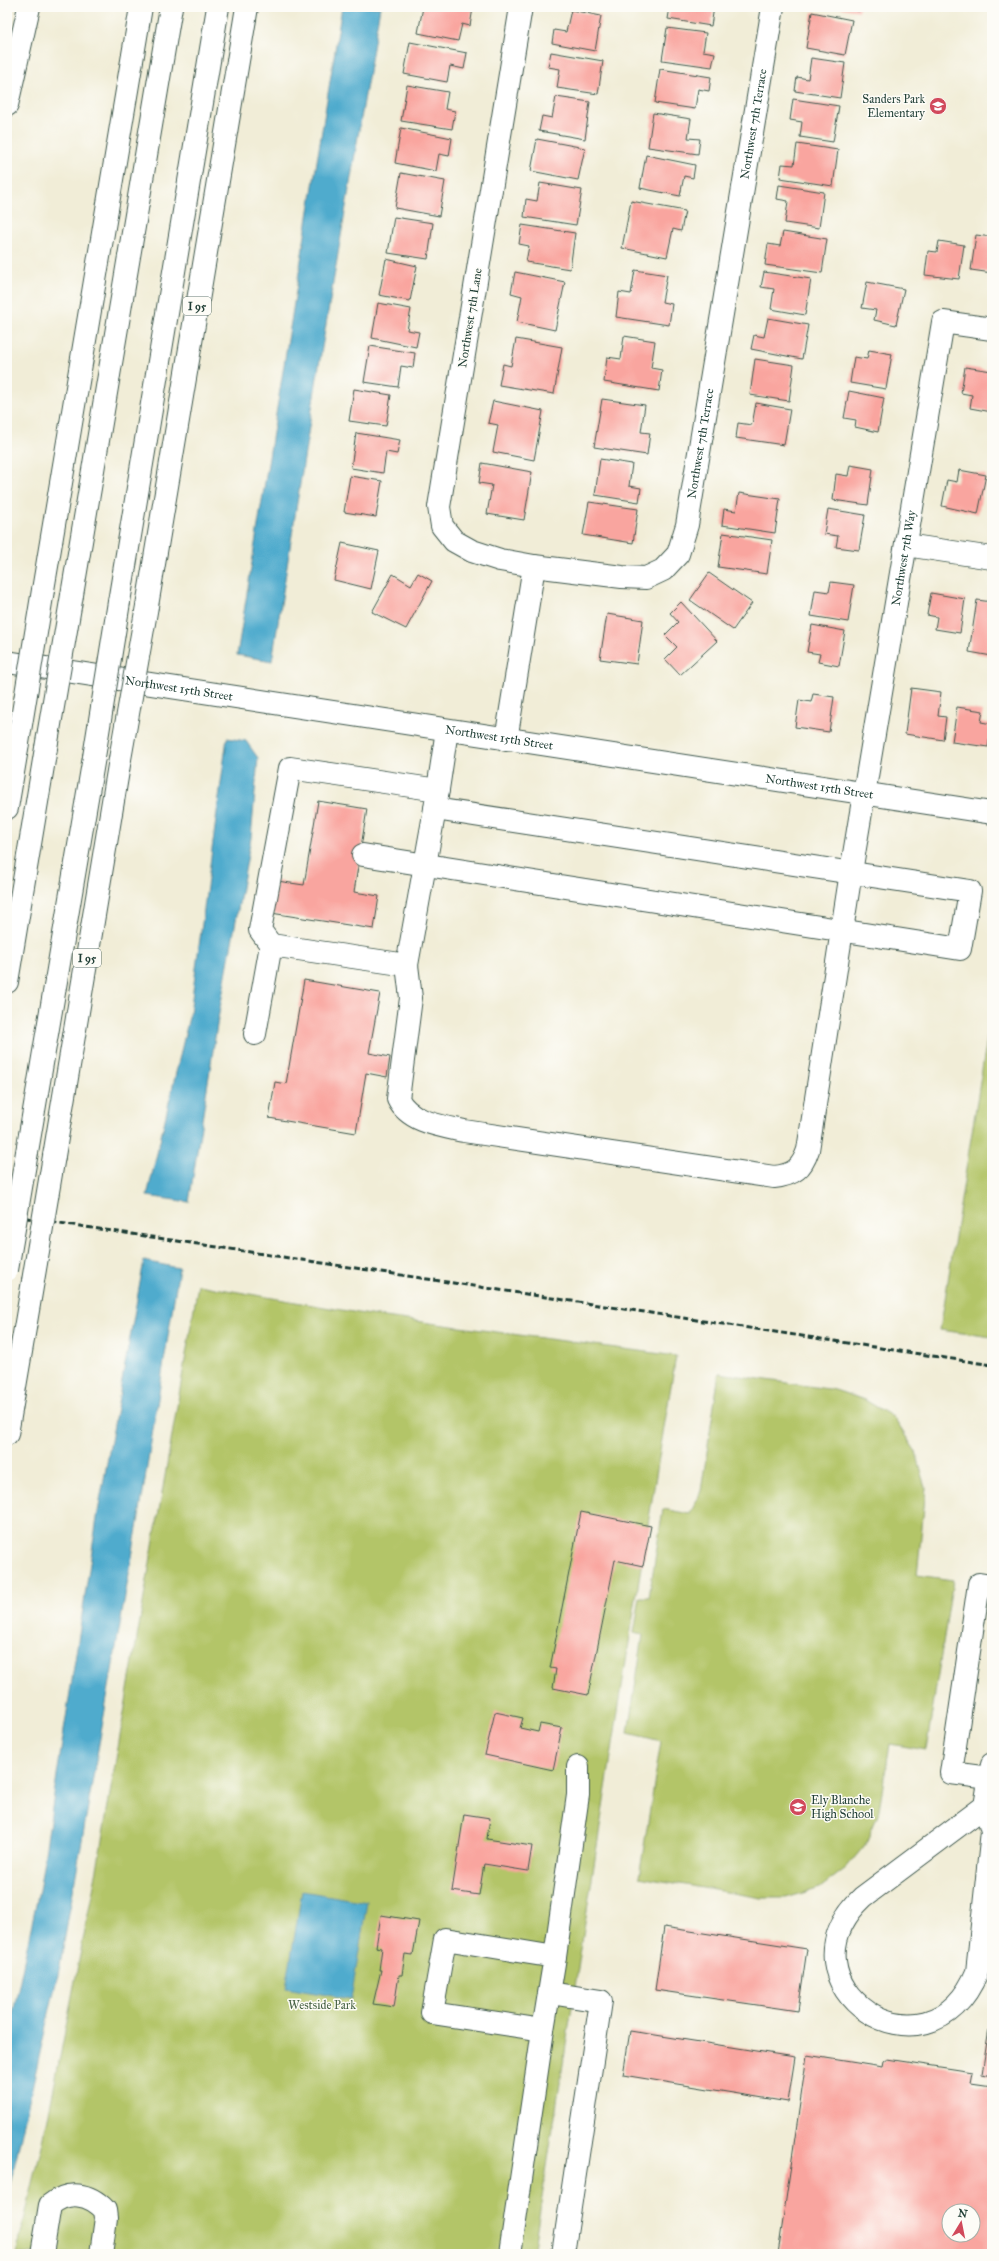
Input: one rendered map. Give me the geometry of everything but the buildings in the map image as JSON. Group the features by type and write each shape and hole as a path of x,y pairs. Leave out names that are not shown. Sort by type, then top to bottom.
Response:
{"main road":[{"path":"7,105 29,7"},
{"path":"7,808 141,7"},
{"path":"7,982 171,7"},
{"path":"7,1270 94,757 218,7"},
{"name":"I 95","path":"7,1434 247,7"},
{"name":"Northwest 7th Lane","path":"521,7 439,507 442,526 454,541 472,552 500,560 534,566"},
{"name":"Northwest 7th Terrace","path":"534,566 622,577 646,578 663,570 678,554 687,526 773,7"},
{"name":"Northwest 7th Way","path":"447,730 407,965 411,998 398,1099 401,1106 412,1116 444,1127 464,1131 774,1177 794,1173 803,1164 808,1150 851,872 943,322 992,329"},
{"path":"906,545 992,558"},
{"path":"506,740 534,566"},
{"name":"Northwest 15th Street","path":"7,662 506,740 992,813"},
{"path":"363,855 960,949 970,891 851,872 436,799 290,768 260,930 271,945 407,965"},
{"path":"255,1034 271,945"},
{"path":"985,1806 863,1897 847,1913 836,1943 836,1972 850,1997 878,2018 900,2025 911,2025 931,2020 955,2007 965,1997 977,1972 992,1831 985,1806 991,1771 951,1772 979,1584 992,1586"},
{"path":"510,2254 543,2030 550,1993 578,1795 578,1766"},
{"path":"543,2030 432,2013 445,1940 555,1957"},
{"path":"550,1993 601,2001 563,2254"},
{"path":"42,2254 50,2205 58,2199 69,2195 81,2195 90,2198 105,2210 106,2218 101,2254"}],"green space":[{"path":"992,1008 992,1337 940,1330"},
{"name":"Westside Park","path":"198,1285 370,1315 676,1356 621,1693 533,2254 16,2254 45,2133 97,1869"},
{"path":"719,1373 835,1390 865,1400 893,1417 916,1452 926,1488 917,1575 953,1580 926,1750 890,1744 878,1815 865,1845 846,1868 820,1888 786,1898 761,1898 639,1877 661,1741 628,1733 643,1635 634,1633 640,1597 649,1597 663,1509 690,1514 701,1491"}],"water":[{"path":"342,7 380,7 316,383 272,661 237,655"},
{"path":"227,738 246,741 258,758 251,838 218,1019 189,1202 147,1196 190,1013"},
{"path":"144,1261 179,1268 139,1517 60,1965 7,2198 7,2042 40,1885 98,1512"},
{"path":"302,1891 367,1902 351,1999 286,1988"}],"railway":[{"path":"7,1215 992,1365"}],"place":[{"name":"Sanders Park Elementary","path":"938,106"},
{"name":"Ely Blanche High School","path":"798,1807"}]}
